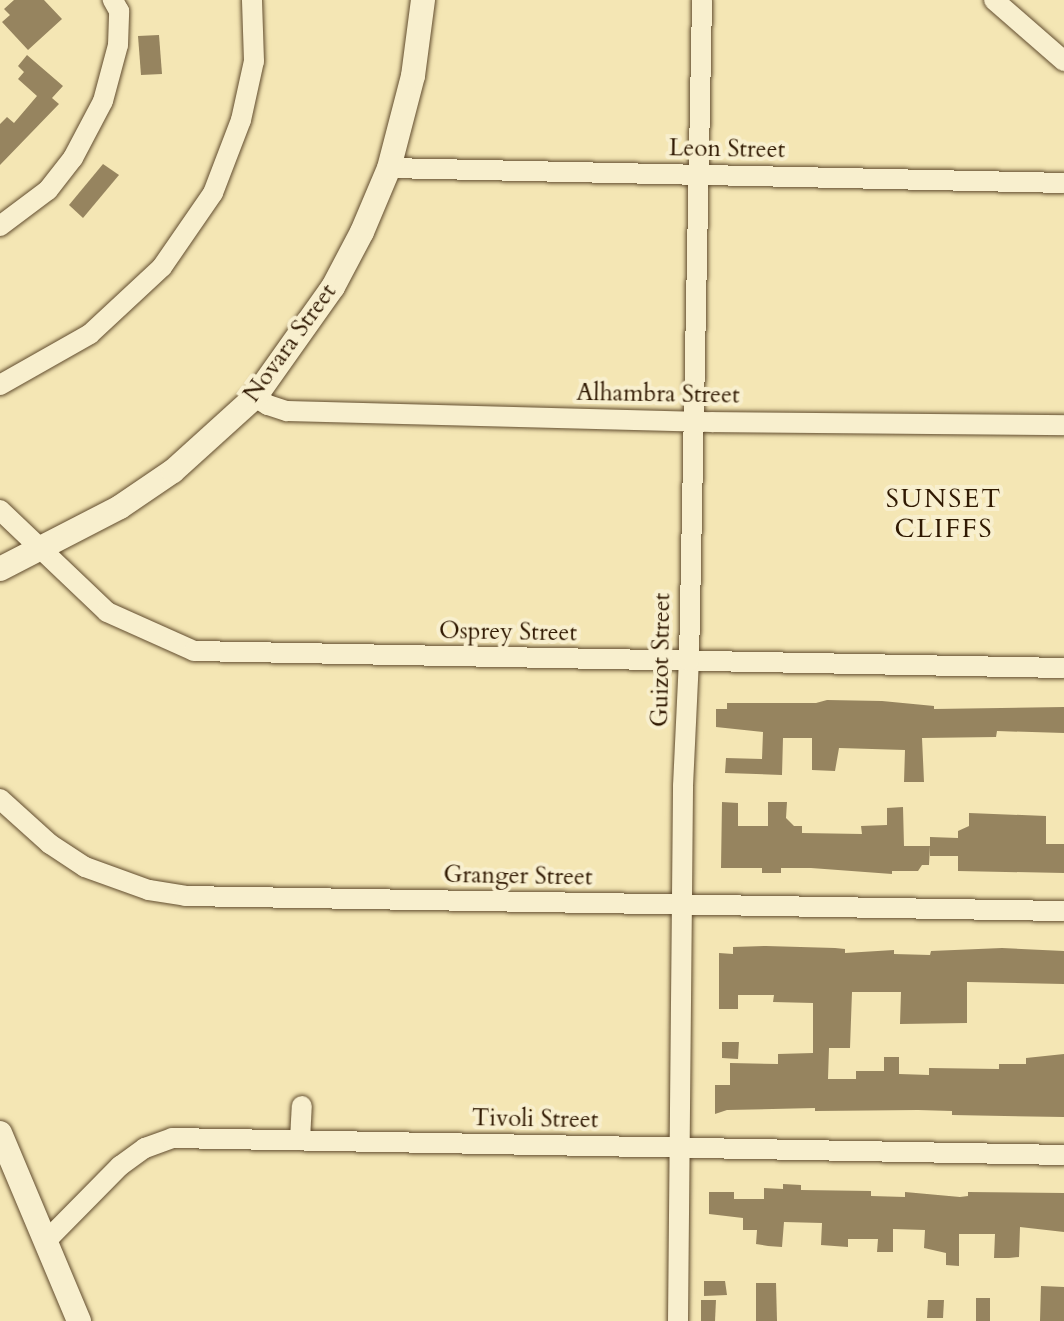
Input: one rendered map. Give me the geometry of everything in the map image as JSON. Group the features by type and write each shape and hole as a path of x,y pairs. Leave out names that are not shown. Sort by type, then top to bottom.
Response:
{"street":[{"path":"0,226 48,190 73,158 103,101 118,45 119,11 113,0"},
{"path":"0,385 90,334 162,267 213,193 241,120 254,61 252,0"},
{"name":"Novara Street","path":"1,567 120,507 173,471 255,397 333,287 389,168 413,76 423,0"},
{"name":"Guizot Street","path":"678,1321 683,786 689,661 702,0"},
{"path":"994,0 1064,61"},
{"name":"Leon Street","path":"389,168 1064,183"},
{"name":"Alhambra Street","path":"255,397 287,411 694,421 1064,425"},
{"name":"Osprey Street","path":"0,510 107,612 150,635 194,651 1064,668"},
{"name":"Granger Street","path":"0,799 50,844 85,867 139,887 185,896 1064,911"},
{"path":"300,1140 302,1106"},
{"path":"0,1133 79,1321"},
{"name":"Tivoli Street","path":"45,1242 120,1166 145,1148 172,1138 1064,1155"}],"building":[{"path":"14,0 44,0 62,19 28,50 2,22 10,15 4,9"},
{"path":"159,35 162,74 141,75 138,36"},
{"path":"27,55 63,86 52,98 59,104 0,165 0,124 7,117 14,123 37,96 18,79 24,72 18,66"},
{"path":"103,164 119,175 83,218 69,205"},
{"path":"827,700 882,701 934,706 934,709 1064,707 1064,733 997,731 996,737 922,738 924,782 904,782 905,750 839,748 835,771 812,770 812,738 783,738 782,775 725,773 726,758 762,759 763,732 716,727 716,709 727,709 727,703 816,703"},
{"path":"722,802 738,803 738,826 768,826 768,802 787,802 786,818 794,826 802,826 802,833 862,834 861,826 887,825 887,808 903,807 904,846 930,846 929,865 922,865 918,871 892,871 892,874 811,868 781,868 781,873 762,873 762,868 721,868"},
{"path":"969,813 1046,816 1046,844 1064,844 1064,873 958,871 958,856 930,856 930,837 958,838 958,831 969,826"},
{"path":"733,947 835,948 845,949 845,953 894,950 894,954 930,955 931,951 1002,948 1064,951 1064,984 967,982 967,1023 900,1024 901,992 852,992 850,1048 829,1048 828,1079 856,1079 856,1071 884,1071 884,1057 899,1057 899,1074 929,1075 929,1068 999,1069 999,1064 1026,1064 1026,1058 1064,1054 1064,1117 952,1115 952,1111 918,1110 815,1111 815,1108 727,1110 715,1114 715,1085 730,1085 730,1063 778,1064 778,1054 813,1053 813,1003 773,1002 774,995 738,995 738,1009 719,1009 719,953 733,954"},
{"path":"722,1042 739,1042 738,1059 722,1058"},
{"path":"783,1184 801,1185 801,1190 871,1191 871,1196 905,1197 905,1192 960,1197 968,1196 968,1192 1064,1193 1064,1232 1020,1227 1019,1257 1009,1258 994,1258 995,1234 959,1234 959,1266 946,1265 946,1253 924,1248 925,1230 893,1229 893,1252 877,1252 878,1239 848,1239 848,1247 821,1245 822,1223 784,1222 782,1247 768,1246 756,1244 757,1230 743,1230 743,1218 709,1214 709,1192 734,1192 734,1199 764,1199 764,1188 783,1189"},
{"path":"704,1281 725,1281 727,1295 704,1296"},
{"path":"756,1283 776,1283 777,1321 756,1321"},
{"path":"1041,1286 1064,1287 1064,1321 1040,1321"},
{"path":"976,1298 990,1298 990,1321 976,1321"},
{"path":"701,1300 716,1300 715,1321 701,1321"},
{"path":"928,1300 944,1300 943,1318 927,1318"}],"district":[{"name":"SUNSET CLIFFS","path":"944,514"}]}
